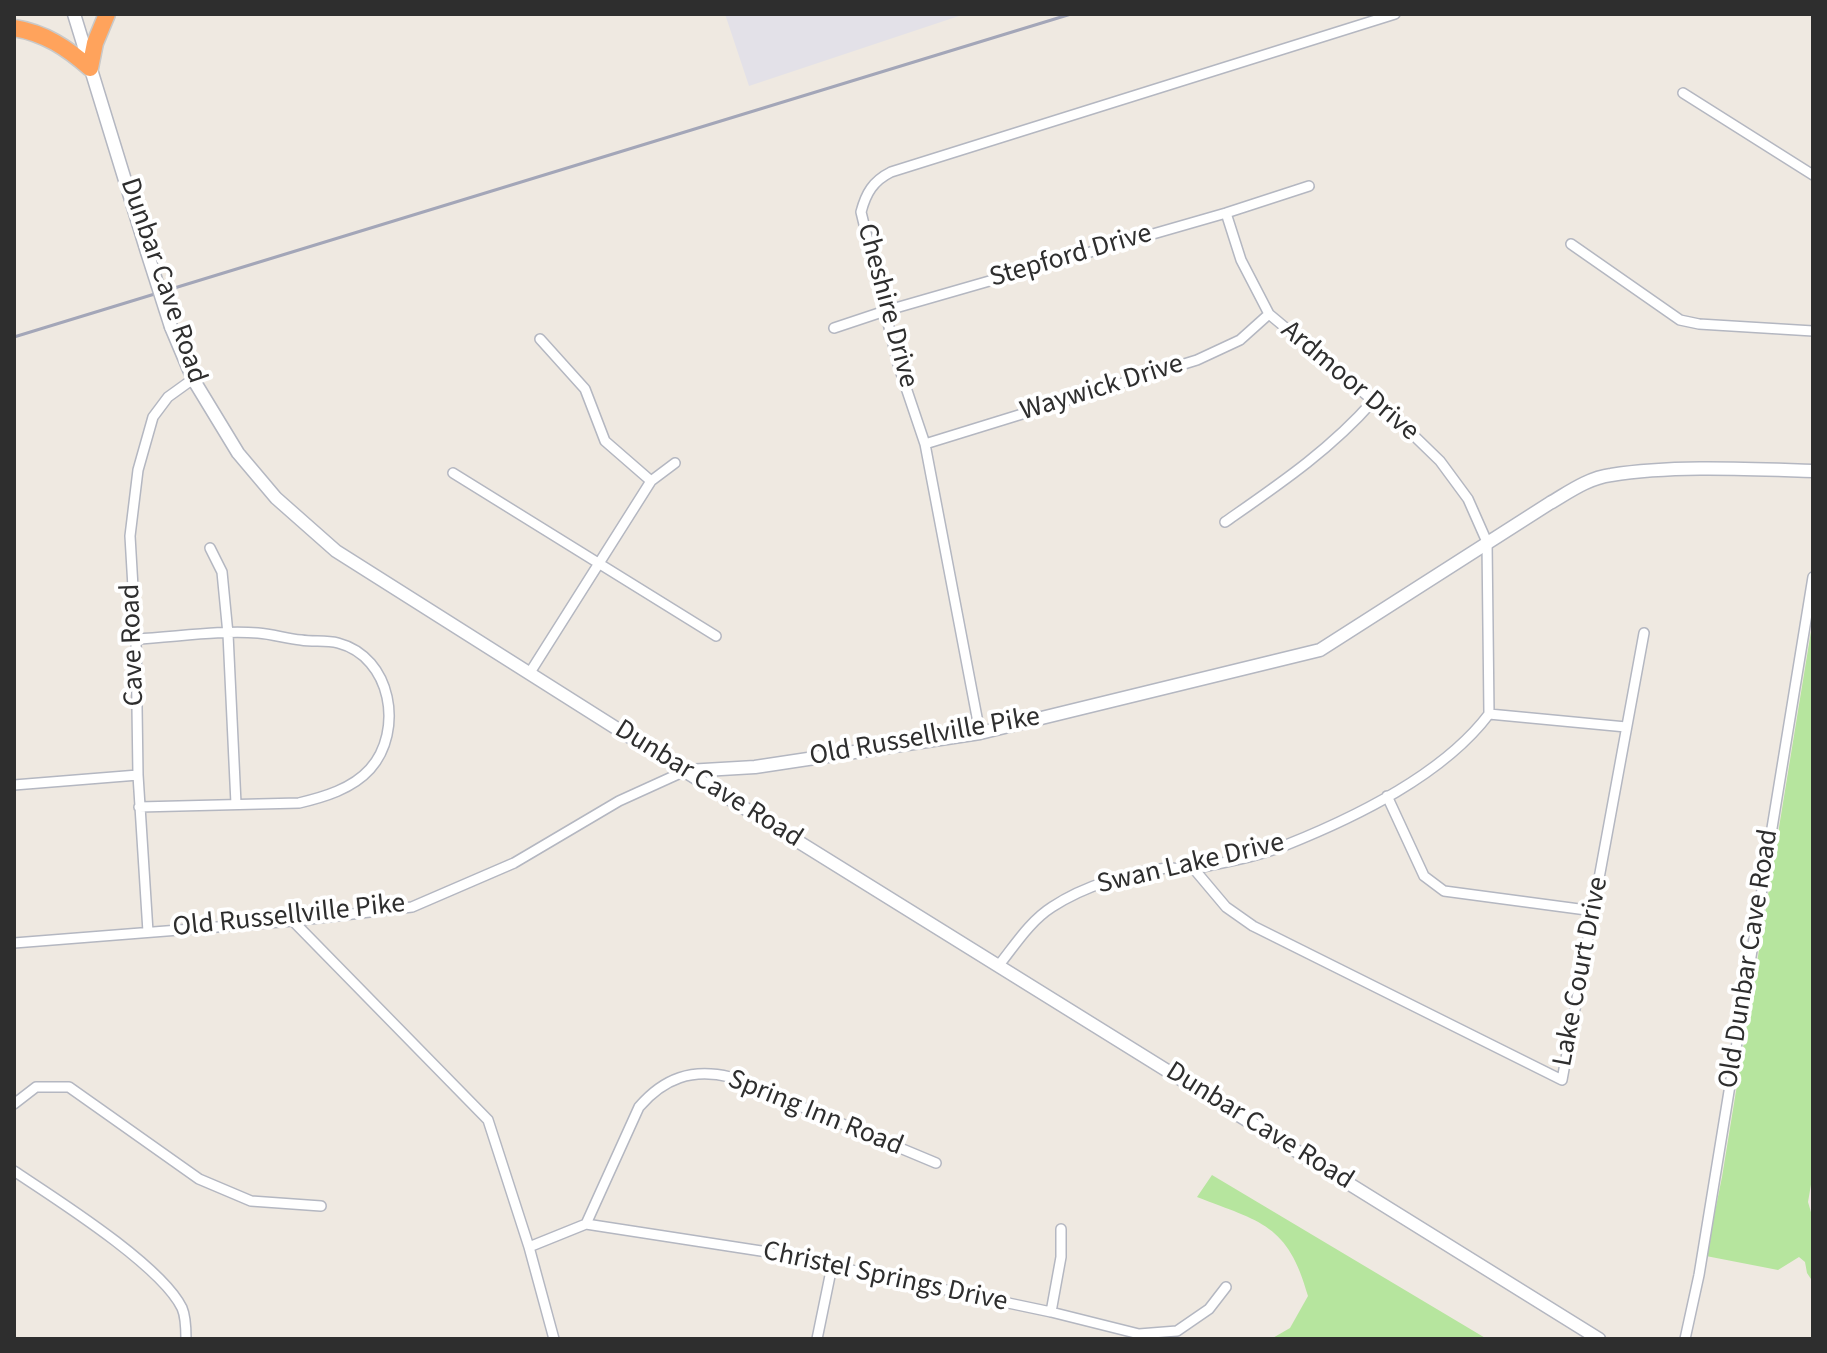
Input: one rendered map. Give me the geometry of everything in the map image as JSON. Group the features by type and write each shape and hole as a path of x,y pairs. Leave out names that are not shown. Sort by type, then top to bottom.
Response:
{"highway":[{"path":"14,28 53,40 90,68 95,43 107,14"}],"main road":[{"name":"Dunbar Cave Road","path":"74,14 171,327 193,379 238,453 297,519 346,558 529,674 1599,1339"},
{"name":"Old Russellville Pike","path":"685,771 755,767 980,733 1320,650 1581,484 1609,475 1712,468 1813,471"}],"street":[{"name":"Cheshire Drive","path":"980,733 925,444 898,364 861,212 866,194 880,178 1395,14"},
{"path":"1683,93 1813,175"},
{"name":"Stepford Drive","path":"834,328 1309,186"},
{"name":"Ardmoor Drive","path":"1226,213 1241,260 1269,314 1440,461 1468,499 1487,542"},
{"path":"1571,244 1680,320 1699,324 1813,331"},
{"name":"Waywick Drive","path":"925,444 1197,360 1240,340 1269,314"},
{"path":"540,339 585,389 605,441 651,481"},
{"name":"Cave Road","path":"148,932 139,807 136,639 130,536 138,470 153,417 168,397 193,379"},
{"path":"1225,522 1313,460 1346,433 1373,401"},
{"path":"529,674 651,481 675,463"},
{"path":"453,473 716,636"},
{"path":"1487,542 1489,714 1626,727"},
{"path":"210,548 222,572 236,804"},
{"name":"Old Dunbar Cave Road","path":"1685,1339 1699,1275 1813,577"},
{"path":"136,639 258,633 338,643 358,654 373,668 384,686 390,707 388,735 381,754 369,771 352,784 325,797 299,803 139,807"},
{"name":"Lake Court Drive","path":"1194,869 1226,907 1253,926 1562,1080 1644,633"},
{"name":"Swan Lake Drive","path":"999,965 1034,921 1074,896 1102,883 1135,875 1166,868 1194,869 1284,846 1387,796 1453,754 1489,714"},
{"name":"Old Russellville Pike","path":"14,943 293,921 412,907 514,863 619,801 685,771"},
{"path":"14,785 138,775"},
{"path":"1387,796 1424,876 1444,891 1594,911"},
{"path":"293,921 488,1120 529,1247 554,1339"},
{"name":"Spring Inn Road","path":"586,1224 639,1107 651,1093 666,1083 695,1073 730,1077 936,1163"},
{"path":"14,1104 36,1087 69,1087 199,1179 251,1201 321,1206"},
{"path":"14,1171 150,1269 171,1291 184,1311 186,1339"},
{"path":"529,1247 586,1224"},
{"name":"Christel Springs Drive","path":"586,1224 761,1251 1051,1312 1139,1334 1177,1331 1209,1309 1226,1287"},
{"path":"1051,1312 1061,1257 1061,1229"},
{"path":"817,1339 832,1266"}],"shaded area":[{"path":"725,14 965,14 749,86"}],"green space":[{"path":"1813,619 1813,1173 1808,1202 1813,1219 1813,1282 1805,1262 1799,1257 1778,1270 1706,1256 1722,1177"},
{"path":"1212,1175 1487,1339 1271,1339 1290,1328 1308,1296 1300,1272 1281,1240 1269,1229 1255,1220 1197,1197"}],"railway":[{"path":"14,337 1071,14"}]}
